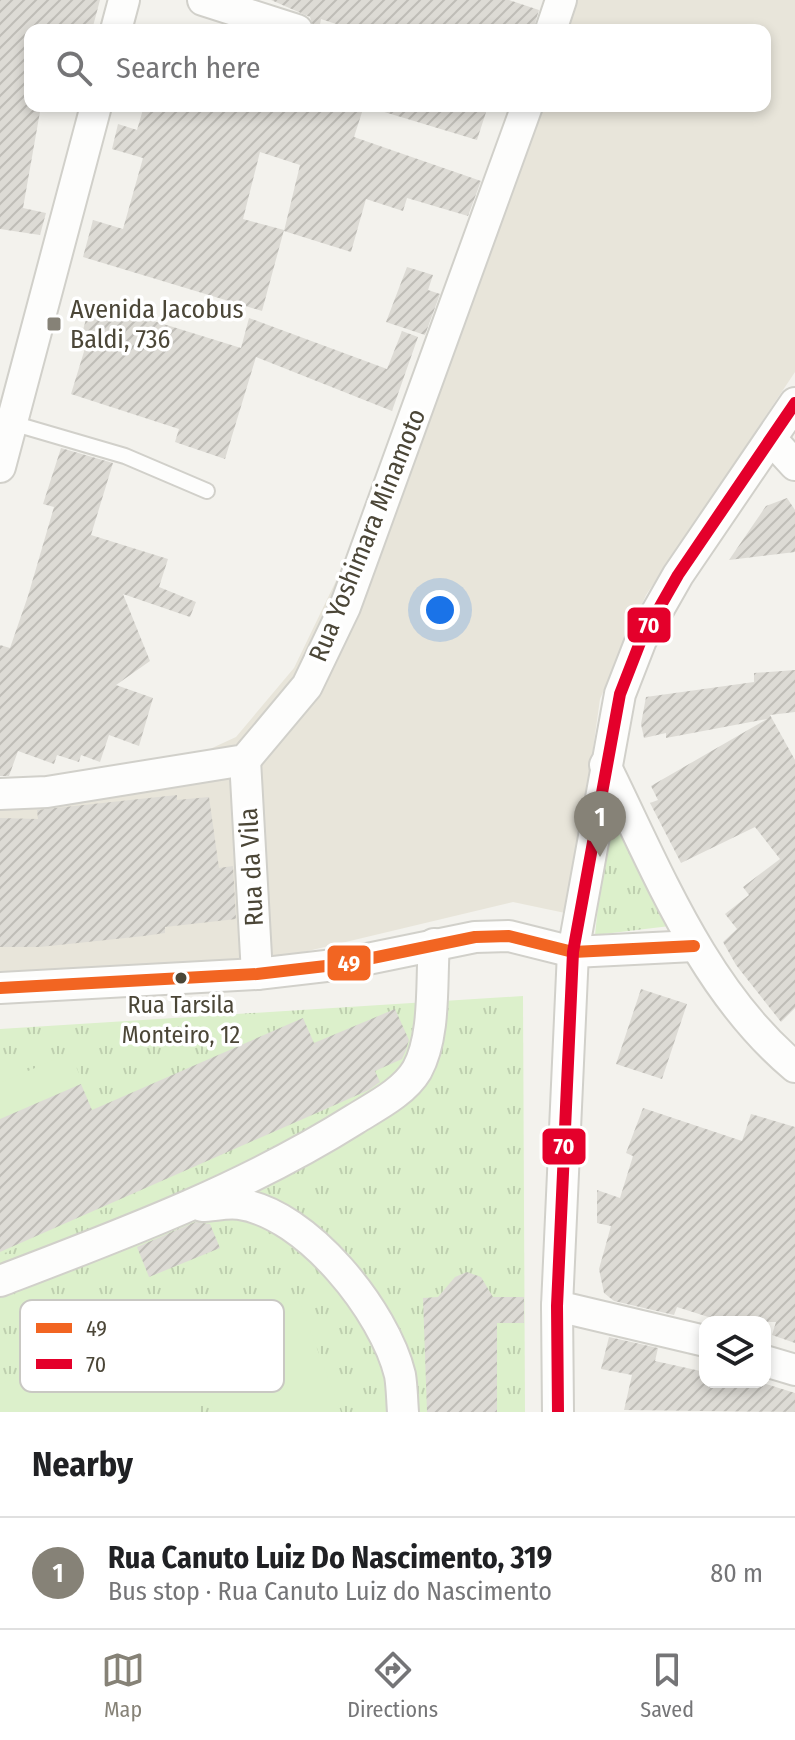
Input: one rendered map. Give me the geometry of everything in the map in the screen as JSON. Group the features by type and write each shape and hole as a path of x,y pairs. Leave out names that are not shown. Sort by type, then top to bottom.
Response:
{"street":[{"path":"118,24 124,0"},
{"path":"203,0 278,24"},
{"path":"553,24 561,0"},
{"path":"0,467 94,112"},
{"name":"Rua Yoshimara Minamoto","path":"245,760 307,686 345,607 525,112"},
{"path":"558,1412 557,1306 573,952 620,694 641,640 678,575 795,403"},
{"path":"771,439 795,465"},
{"path":"0,794 47,792 245,760"},
{"name":"Rua da Vila","path":"245,760 257,974"},
{"path":"605,765 694,946 770,1046 795,1067"},
{"path":"0,988 257,974 343,964 434,944 509,936 573,952 694,946"},
{"path":"0,1281 192,1207 305,1151 394,1095 416,1072 426,1046 434,944"},
{"path":"192,1207 239,1204 271,1216 296,1231 353,1283 378,1324 400,1375 403,1412"},
{"path":"557,1306 699,1340"},
{"path":"771,1363 795,1370"}],"lane":[{"path":"12,423 125,456 207,491"}],"shaded area":[{"path":"552,0 795,0 795,372 646,595 600,699 570,914 513,902 287,956 0,973 0,782 197,755 236,737 294,668 361,529 512,112 771,112 771,24 546,24"}],"green space":[{"path":"608,810 670,926 595,935"},
{"path":"523,996 525,1412 0,1412 0,1029"},
{"path":"70,1053 133,1196 0,1255 0,1083"},
{"path":"299,1301 341,1412 215,1412 207,1392 284,1392 284,1307"},
{"path":"20,1376 20,1392 193,1392 201,1412 0,1412 0,1384"}],"building":[{"path":"0,0 100,0 94,24 24,24 24,112 40,112 23,208 46,213 40,235 0,229"},
{"path":"271,0 509,0 539,10 535,24 336,24 321,19 320,24 312,24 310,17"},
{"path":"142,112 362,112 354,137 481,181 468,216 407,198 403,211 366,199 351,252 284,231 300,165 260,152 243,219 284,230 262,311 83,257 93,220 123,229 143,158 112,149 118,124 137,130"},
{"path":"384,112 486,112 477,140"},
{"path":"407,267 433,275 428,290 440,294 425,335 386,322"},
{"path":"90,305 130,318 131,314 241,348 249,318 387,369 402,331 418,337 392,411 256,357 225,459 175,442 179,429 71,394 90,332 83,330"},
{"path":"61,448 113,463 91,535 168,559 159,587 196,602 190,617 123,594 150,661 116,685 153,698 139,746 109,735 100,762 81,755 79,762 57,755 54,764 18,751 9,776 0,776 0,645 10,648 28,596 54,507 43,504"},
{"path":"787,498 795,510 795,552 729,560 766,506"},
{"path":"795,670 795,712 770,715 795,760 795,1008 781,1022 736,965 723,942 737,929 725,914 749,895 743,887 780,859 755,827 681,863 650,803 658,800 651,786 767,719 666,738 666,733 644,738 641,724 646,697 754,682 754,673"},
{"path":"177,795 177,800 209,797 219,868 233,866 236,919 165,927 165,933 144,936 40,947 0,947 0,818 38,819 37,810"},
{"path":"641,989 687,1004 662,1079 616,1064"},
{"path":"395,1009 409,1040 406,1050 402,1059 375,1071 380,1082 369,1090 0,1252 0,1119 81,1084 92,1110 303,1018 314,1043"},
{"path":"643,1108 742,1141 751,1114 795,1127 795,1343 772,1335 776,1322 771,1322 771,1316 705,1316 677,1307 674,1315 614,1301 604,1293 599,1269 611,1226 597,1223 597,1190 620,1198 633,1156 626,1153"},
{"path":"195,1222 210,1224 220,1248 149,1277 137,1247"},
{"path":"467,1272 481,1277 493,1297 524,1297 524,1323 497,1323 497,1412 427,1412 423,1298 438,1297 455,1277"},
{"path":"609,1337 658,1348 655,1361 699,1371 699,1388 771,1388 771,1385 795,1393 795,1412 624,1410 632,1375 601,1369"}],"transit line":[{"name":"70","path":"558,1412 557,1306 573,952 620,694 641,640 678,575 795,403"},
{"name":"49","path":"0,988 257,974 343,964 475,937 509,936 573,952 694,946"}],"place":[{"name":"Avenida Jacobus Baldi, 736","path":"54,324"},
{"name":"Rua Canuto Luiz Do Nascimento, 319","path":"600,857"},
{"name":"Rua Tarsila Monteiro, 12","path":"181,978"}]}
